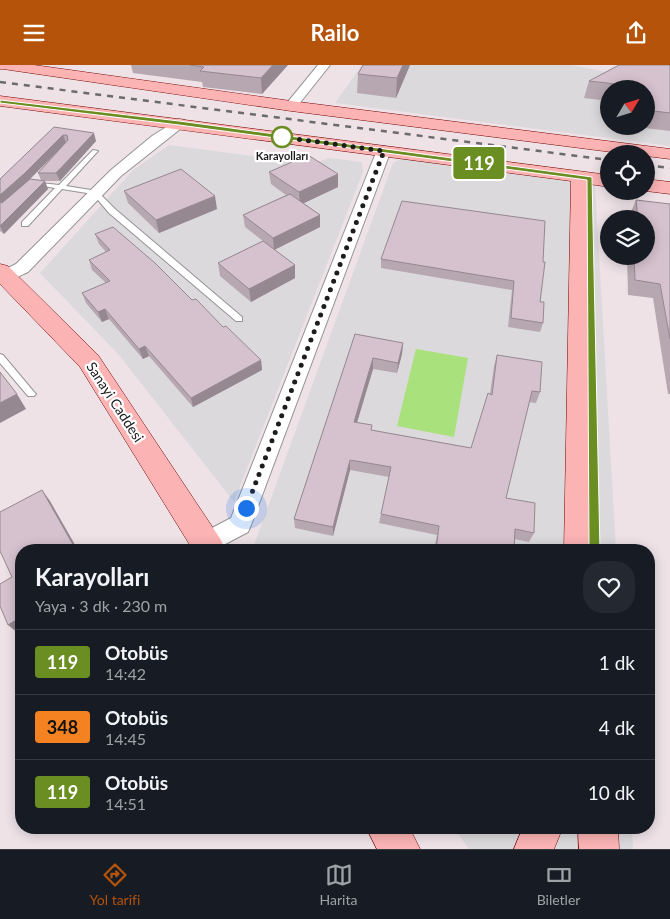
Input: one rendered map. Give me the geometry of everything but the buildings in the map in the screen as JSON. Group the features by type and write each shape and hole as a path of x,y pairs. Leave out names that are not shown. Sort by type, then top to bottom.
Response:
{"main road":[{"path":"3,65 291,106 670,154"},
{"path":"0,101 179,123 593,179"},
{"path":"579,544 593,179"},
{"path":"593,179 595,544"},
{"path":"655,186 670,188"},
{"name":"Sanayi Caddesi","path":"2,275 89,361 206,544"},
{"path":"390,834 400,849"},
{"path":"534,849 540,834"},
{"path":"598,834 599,849"}],"street":[{"path":"291,106 324,65"},
{"path":"2,275 22,268 95,192 126,163 179,123"},
{"path":"212,544 240,525 384,151"}],"lane":[{"path":"25,224 95,151"},
{"path":"25,189 38,177"},
{"path":"32,183 95,192 112,211 238,319"},
{"path":"0,357 31,394"}],"shaded area":[{"path":"362,65 572,65 646,80 600,80 600,135 655,135 655,82 670,85 670,146 335,103"},
{"path":"169,145 312,164 329,158 362,162 363,172 234,502 119,355 40,273 133,170"},
{"path":"405,157 595,185 616,544 254,544 393,163"},
{"path":"458,834 632,834 633,849 469,849"}],"green space":[{"path":"416,349 468,358 454,437 397,426"}],"railway":[{"path":"0,82 600,159"},
{"path":"655,166 670,168"}],"bus line":[{"name":"119","path":"0,101 590,178 595,544"}],"place":[{"name":"Karayolları","path":"282,137"}],"route":[{"path":"246,508 384,151 282,137"}]}
